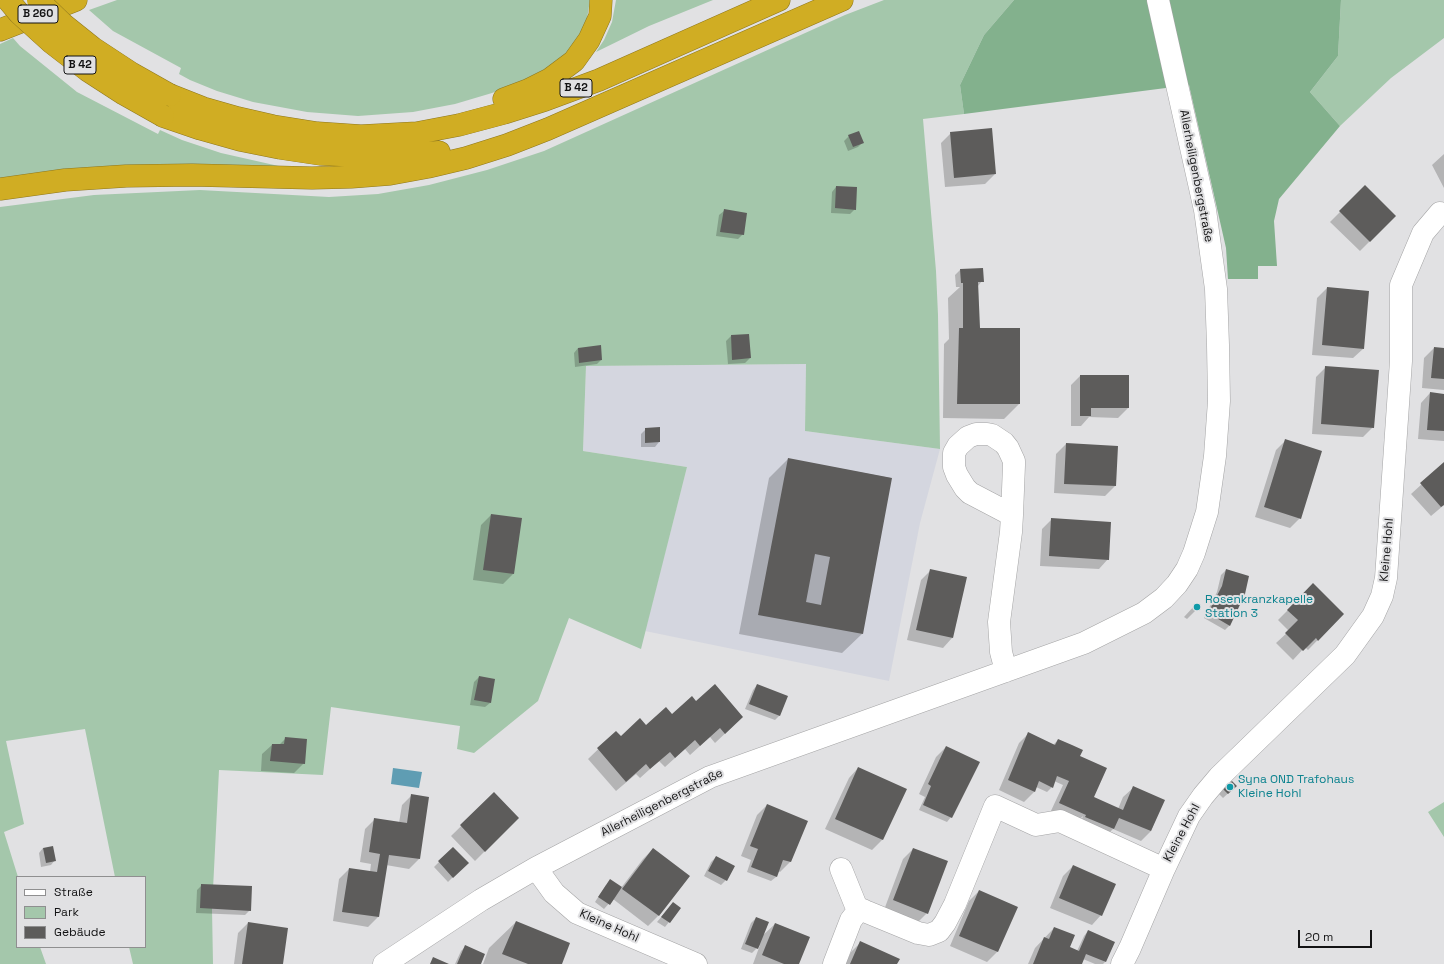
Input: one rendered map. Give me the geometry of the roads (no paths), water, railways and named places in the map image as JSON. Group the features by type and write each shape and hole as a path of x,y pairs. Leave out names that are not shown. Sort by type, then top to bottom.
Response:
{"highway":[{"name":"B 42","path":"8,0 19,13 52,43 87,70 124,94 163,116 240,140 307,152 360,156 408,155 455,150 501,141 548,129 842,0"},
{"name":"B 42","path":"38,0 63,24 93,48 131,73 170,95 204,108 273,126 317,133 361,136 417,133 459,125 504,113 599,80 779,0"},
{"name":"B 260","path":"0,30 76,0"},
{"name":"B 42","path":"361,136 492,103 528,90 550,79 574,61 590,40 600,16 601,0"},
{"path":"0,189 65,180 126,176 192,175 312,178 390,174 466,158 507,145 548,129"}],"street":[{"name":"Allerheiligenbergstraße","path":"384,964 481,900 536,868 710,777 1090,640 1140,616 1153,607 1172,588 1187,569 1194,553 1207,512 1215,456 1220,401 1216,289 1205,210 1158,0"},
{"name":"Kleine Hohl","path":"1122,964 1189,816 1203,796 1219,777 1345,655 1374,616 1386,578 1388,554 1401,361 1401,285 1423,233 1440,213 1444,214"},
{"path":"1006,671 1001,652 999,622 1012,515"},
{"name":"Kleine Hohl","path":"858,911 863,910 918,933 929,935 939,931 955,904 995,806 1036,825 1060,821 1164,869"},
{"name":"Kleine Hohl","path":"536,868 554,893 577,913 696,964"},
{"path":"834,964 852,920 858,911 841,869"}],"water":[{"path":"393,768 422,772 419,788 391,784"}],"place":[{"name":"Rosenkranzkapelle Station 3","path":"1197,607"},
{"name":"Syna OND Trafohaus Kleine Hohl","path":"1230,787"}]}
